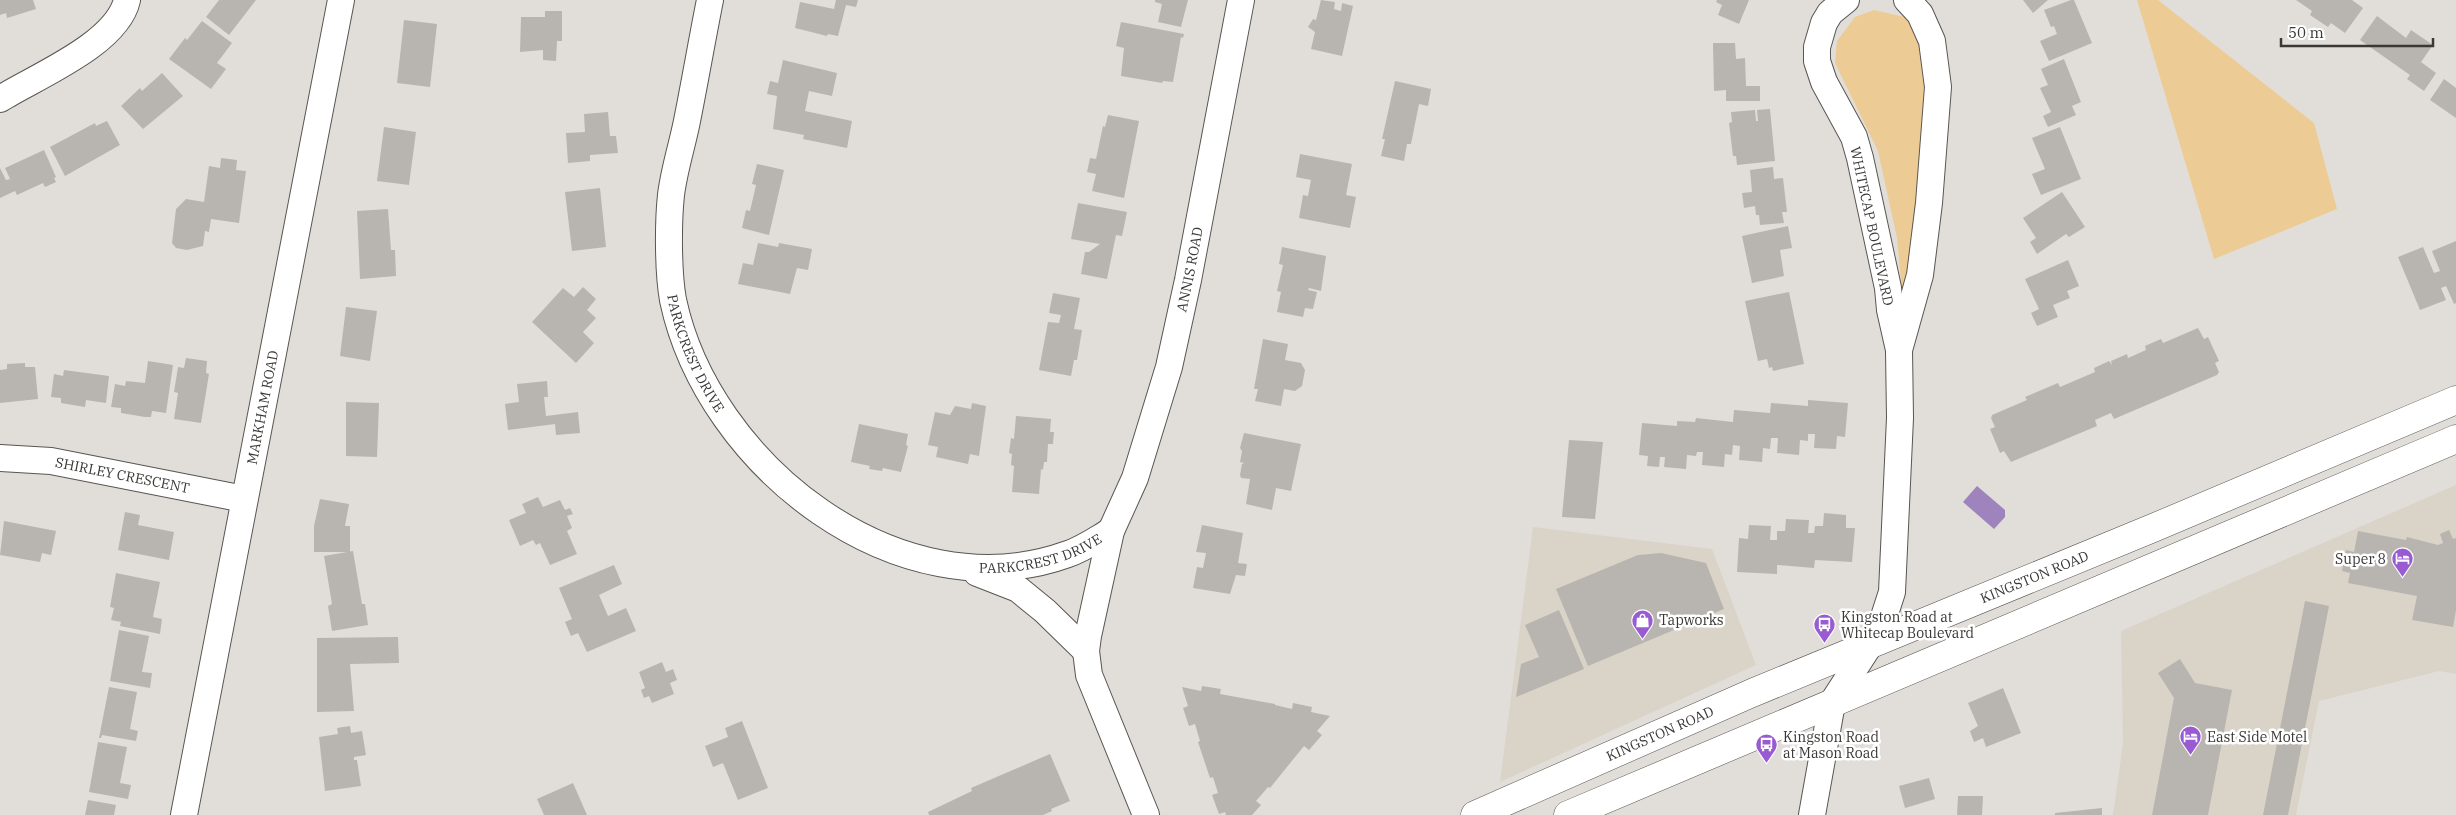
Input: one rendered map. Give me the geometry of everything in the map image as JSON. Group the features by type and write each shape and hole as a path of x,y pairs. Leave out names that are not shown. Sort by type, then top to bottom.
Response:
{"main road":[{"name":"KINGSTON ROAD","path":"1475,815 1752,693 1863,655 2456,400"},
{"path":"1568,815 2456,438"}],"street":[{"path":"0,99 91,47 110,30 127,0"},
{"name":"MARKHAM ROAD","path":"184,815 341,0"},
{"name":"PARKCREST DRIVE","path":"710,0 671,194 670,270 673,300 688,350 721,410 744,443 774,474 823,514 862,538 883,546 966,568 1018,589 1045,611 1086,651"},
{"name":"ANNIS ROAD","path":"1110,531 1134,478 1169,367 1188,280 1240,0"},
{"name":"WHITECAP BOULEVARD","path":"1832,703 1880,629 1892,592 1900,418 1899,350 1890,310 1888,288 1860,158 1854,137 1824,82 1817,61 1817,47 1824,23 1830,13 1846,0"},
{"name":"WHITECAP BOULEVARD","path":"1899,350 1920,275 1929,203 1938,86 1932,41 1920,14 1907,0"},
{"name":"SHIRLEY CRESCENT","path":"0,458 51,461 244,499"},
{"name":"PARKCREST DRIVE","path":"966,568 1004,568 1070,554 1110,531"},
{"name":"PARKCREST DRIVE","path":"1110,531 1086,651 1089,675 1146,815"},
{"path":"1812,815 1832,703"}],"shaded area":[{"path":"2137,0 2158,0 2314,123 2337,209 2214,259"},
{"path":"1874,10 1909,18 1927,45 1910,299 1905,324 1897,238 1878,151 1835,63 1837,41 1855,17"},
{"path":"2456,485 2456,674 2439,671 2319,701 2296,815 2113,815 2123,743 2121,631"},
{"path":"1977,486 2005,510 2005,517 1994,529 1963,502"},
{"path":"1533,527 1712,549 1756,665 1500,782"}],"building":[{"path":"0,0 33,0 36,9 7,18 6,13 0,15"},
{"path":"219,0 256,0 229,35 206,17"},
{"path":"836,0 858,0 856,7 846,5 838,36 828,34 827,36 795,28 800,2 834,9"},
{"path":"1155,0 1188,0 1181,27 1158,22 1162,4 1155,2"},
{"path":"1321,0 1335,2 1334,9 1341,11 1342,3 1353,6 1342,56 1311,49 1315,32 1308,27 1313,19 1316,20"},
{"path":"1717,0 1749,0 1739,24 1718,15 1722,5 1716,2"},
{"path":"2023,0 2048,0 2033,13"},
{"path":"2074,0 2092,43 2049,61 2040,41 2057,34 2054,26 2051,27 2044,10"},
{"path":"2296,0 2352,0 2363,8 2345,33 2331,23 2328,27 2310,15 2312,11"},
{"path":"545,11 562,11 562,41 557,41 556,61 543,60 543,50 520,52 521,17 545,17"},
{"path":"2377,16 2406,38 2411,30 2433,45 2421,62 2436,73 2424,91 2407,79 2410,75 2360,40"},
{"path":"404,20 437,24 430,87 397,83"},
{"path":"202,21 232,43 217,63 226,69 211,89 169,59 185,38 187,40"},
{"path":"1121,22 1184,34 1183,38 1181,37 1173,82 1163,81 1162,83 1121,76 1124,48 1116,46"},
{"path":"1713,43 1735,43 1736,59 1745,58 1746,86 1760,86 1760,101 1726,101 1726,90 1714,91"},
{"path":"2064,59 2081,102 2072,106 2076,115 2048,127 2043,116 2051,112 2040,88 2048,85 2041,69"},
{"path":"783,60 837,73 832,96 809,91 805,111 852,121 847,148 803,139 804,135 773,129 777,96 767,94 770,81 778,83"},
{"path":"162,73 183,96 143,129 121,106 140,88 142,91"},
{"path":"2444,79 2456,88 2456,118 2430,100"},
{"path":"1395,81 1431,89 1428,106 1419,104 1411,144 1407,144 1404,161 1381,156 1385,139 1382,139"},
{"path":"1770,109 1775,161 1737,165 1736,156 1733,156 1729,123 1732,122 1731,112 1755,110 1756,121 1758,121 1757,110"},
{"path":"608,112 610,136 616,136 618,153 590,155 590,161 568,163 566,133 585,132 584,114"},
{"path":"1108,115 1139,121 1124,198 1092,191 1096,174 1087,172 1090,158 1096,159 1103,126 1105,127"},
{"path":"107,121 120,145 65,176 50,147 95,123 96,126"},
{"path":"384,127 416,132 409,185 377,181"},
{"path":"2060,127 2081,179 2041,195 2032,174 2045,169 2032,138"},
{"path":"44,150 56,177 54,178 56,182 45,187 43,183 17,195 15,191 0,198 0,168 6,180 10,179 5,168"},
{"path":"1300,154 1352,164 1346,195 1356,197 1350,228 1299,218 1303,195 1308,196 1311,180 1296,177"},
{"path":"221,158 237,160 236,170 246,171 239,223 211,219 209,232 205,231 203,246 187,250 176,248 172,243 176,209 186,199 204,202 209,166 220,168"},
{"path":"757,164 784,170 769,235 742,228 746,210 750,211 756,185 752,184"},
{"path":"1773,167 1774,179 1783,178 1787,212 1782,212 1784,223 1760,225 1759,215 1756,215 1755,206 1744,208 1742,193 1752,192 1750,170"},
{"path":"600,188 606,247 572,251 565,192"},
{"path":"2062,192 2085,227 2069,237 2066,234 2037,254 2030,242 2036,238 2023,218"},
{"path":"1078,203 1127,212 1122,236 1116,235 1107,279 1081,274 1085,252 1089,252 1100,244 1071,239"},
{"path":"388,209 391,250 395,250 396,276 360,279 357,211"},
{"path":"1788,226 1792,248 1780,250 1784,276 1752,283 1742,236"},
{"path":"2456,241 2456,303 2454,304 2446,286 2441,288 2446,300 2420,310 2398,257 2423,247 2434,273 2440,271 2432,251"},
{"path":"758,243 778,247 779,243 812,249 808,270 797,268 790,294 738,284 743,263 753,265"},
{"path":"1282,247 1326,256 1321,291 1309,288 1308,290 1317,292 1313,309 1305,308 1303,317 1277,312 1281,292 1277,291 1283,265 1279,264"},
{"path":"2068,260 2079,286 2067,291 2070,298 2053,305 2058,317 2037,326 2031,313 2039,309 2025,279"},
{"path":"583,287 596,299 587,310 596,318 583,332 594,343 576,363 532,322 563,288 574,297"},
{"path":"1789,292 1804,364 1773,371 1772,367 1769,368 1767,359 1758,361 1745,301"},
{"path":"1053,293 1080,298 1074,329 1082,330 1077,360 1074,360 1071,376 1039,370 1048,322 1059,323 1061,315 1049,313"},
{"path":"346,307 377,311 370,361 340,356"},
{"path":"2198,328 2204,339 2208,337 2219,361 2215,363 2219,372 2217,375 2114,419 2111,413 2095,420 2097,426 2011,462 2004,451 2000,453 1990,429 1995,427 1991,418 1992,415 2027,400 2025,397 2058,383 2060,387 2095,372 2094,368 2109,361 2112,365 2111,361 2127,354 2128,358 2146,350 2145,346 2161,339 2163,343"},
{"path":"1263,339 1288,344 1285,360 1301,363 1305,370 1302,386 1295,391 1284,389 1281,406 1255,401 1258,389 1254,389"},
{"path":"186,358 207,361 206,373 209,374 201,423 174,419 178,393 174,392 178,367 184,368"},
{"path":"148,361 173,365 166,413 152,411 151,417 145,417 121,413 121,408 111,407 115,384 125,386 126,381 145,383"},
{"path":"25,363 25,367 35,367 38,399 0,403 0,370 7,369 7,364"},
{"path":"64,370 109,376 106,403 86,400 85,407 61,403 61,398 51,397 54,374 63,376"},
{"path":"547,381 548,397 544,397 546,416 578,412 580,433 556,435 555,424 508,430 505,404 519,402 517,384"},
{"path":"1808,400 1848,403 1845,437 1837,436 1836,449 1814,448 1815,434 1808,434 1808,441 1800,440 1799,455 1777,453 1778,438 1771,438 1770,449 1763,448 1762,462 1739,460 1740,446 1733,445 1732,455 1725,454 1724,467 1702,465 1703,452 1697,452 1696,456 1687,455 1686,469 1664,467 1665,457 1660,457 1659,467 1647,466 1648,456 1639,455 1642,423 1677,426 1677,421 1695,422 1696,418 1733,422 1734,410 1770,413 1771,403 1808,406"},
{"path":"346,402 379,403 377,457 346,456"},
{"path":"972,403 986,406 979,456 970,454 968,464 936,457 938,447 928,445 935,412 950,415 955,406 971,409"},
{"path":"1016,416 1051,419 1050,432 1054,432 1053,444 1048,444 1047,462 1044,462 1043,470 1041,469 1039,494 1012,492 1014,466 1011,465 1012,454 1009,453 1011,438 1014,439"},
{"path":"859,424 908,434 906,445 908,446 901,472 883,468 882,471 869,469 870,466 851,462"},
{"path":"1244,433 1301,444 1291,491 1276,488 1272,510 1246,504 1250,479 1241,478 1240,475 1242,464 1244,463 1240,462 1242,451 1240,448"},
{"path":"1569,440 1603,442 1595,519 1562,517"},
{"path":"538,497 543,507 560,500 565,510 570,508 573,514 567,516 572,528 567,531 577,554 550,565 540,543 536,545 533,540 520,546 509,520 526,513 522,504"},
{"path":"320,499 349,504 345,526 350,526 350,552 314,552 314,526"},
{"path":"125,512 140,515 138,525 174,532 169,560 118,550"},
{"path":"1824,513 1846,515 1846,528 1855,528 1852,562 1815,560 1814,568 1777,565 1777,574 1737,572 1739,538 1748,539 1749,525 1771,526 1770,540 1777,540 1777,531 1785,531 1786,519 1809,520 1808,533 1814,533 1815,526 1823,526"},
{"path":"4,521 56,531 51,555 42,553 40,562 0,555"},
{"path":"1202,525 1243,533 1238,563 1247,564 1245,576 1236,575 1230,594 1193,588 1197,567 1203,568 1206,553 1196,552"},
{"name":"Super 8","path":"2449,530 2453,539 2456,538 2456,610 2453,627 2412,620 2417,596 2348,583 2350,573 2342,571 2346,550 2354,552 2358,531 2406,540 2407,537 2438,545 2443,543 2440,534"},
{"path":"353,551 362,604 365,604 368,625 332,631 328,606 332,604 324,556"},
{"path":"1661,553 1706,563 1724,609 1588,666 1556,589 1638,555"},
{"path":"614,565 622,584 599,595 608,616 626,608 636,631 587,652 578,633 571,636 565,622 572,619 559,588"},
{"path":"116,573 160,582 153,617 162,619 160,634 120,626 121,622 111,620 114,608 110,607"},
{"path":"2305,601 2329,606 2288,815 2263,815"},
{"path":"1559,610 1584,669 1516,697 1521,664 1539,657 1525,625"},
{"path":"119,630 149,636 142,672 152,673 150,688 110,681"},
{"path":"398,637 399,663 350,664 354,711 317,712 317,638"},
{"name":"East Side Motel","path":"2180,659 2195,683 2232,690 2208,815 2152,815 2174,698 2158,673"},
{"path":"662,662 666,672 673,669 677,680 670,683 674,694 652,703 649,696 644,698 641,690 645,688 639,672"},
{"path":"1202,686 1221,689 1220,694 1292,709 1293,703 1312,707 1311,712 1330,716 1317,731 1322,735 1309,750 1304,746 1270,788 1268,787 1256,801 1261,805 1252,815 1226,815 1225,812 1219,814 1212,795 1218,793 1213,777 1210,778 1198,742 1200,741 1195,724 1189,726 1183,708 1188,706 1182,687 1201,691"},
{"path":"109,687 137,692 130,729 138,731 136,741 102,735 99,738"},
{"path":"2003,688 2021,733 1986,747 1983,738 1974,742 1970,731 1978,726 1968,703"},
{"path":"742,721 768,788 738,800 723,763 713,767 705,746 728,737 725,728"},
{"path":"350,726 351,733 362,731 366,755 354,757 354,760 357,760 361,786 325,791 319,737 338,734 337,728"},
{"path":"98,742 127,747 120,783 131,785 128,799 89,792"},
{"path":"1050,754 1070,801 1051,809 1052,811 1043,815 929,815 928,812 972,791 971,788"},
{"path":"1929,778 1935,799 1905,808 1899,786"},
{"path":"573,783 587,815 544,815 537,799"},
{"path":"1958,796 1983,796 1982,815 1957,815"},
{"path":"88,800 116,805 114,815 85,815"},
{"path":"2102,808 2102,815 2055,815 2055,813"}],"place":[{"name":"Super 8","path":"2402,578"},
{"name":"Tapworks","path":"1643,639"},
{"name":"Kingston Road at Whitecap Boulevard","path":"1825,644"},
{"name":"East Side Motel","path":"2191,756"},
{"name":"Kingston Road at Mason Road","path":"1767,764"}]}
